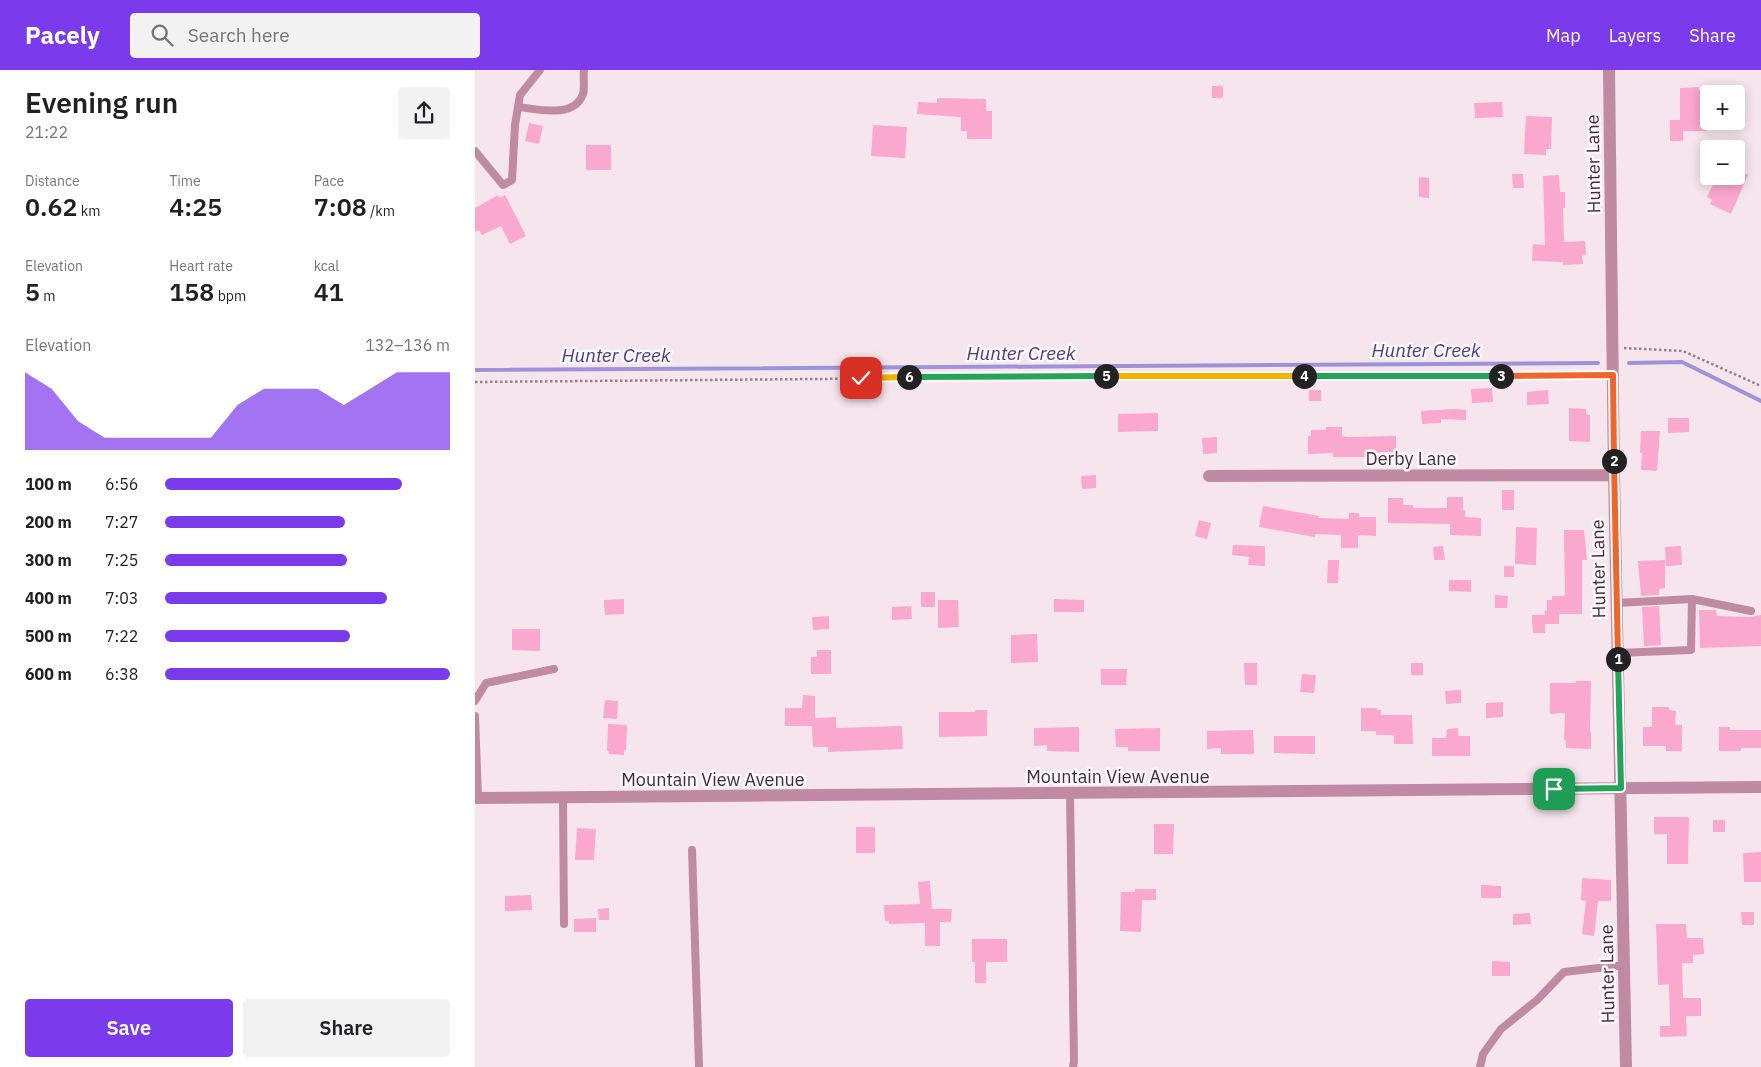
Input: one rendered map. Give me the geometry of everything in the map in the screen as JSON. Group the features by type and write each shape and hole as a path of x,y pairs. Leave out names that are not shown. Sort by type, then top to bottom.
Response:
{"street":[{"name":"Hunter Lane","path":"1609,70 1614,475 1626,1067"},
{"name":"Derby Lane","path":"1209,476 1614,475"},
{"name":"Mountain View Avenue","path":"476,798 1761,787"}],"lane":[{"path":"475,151 503,185 513,180 515,125 520,95 540,70"},
{"path":"518,107 560,111 578,102 583,92 584,70"},
{"path":"1617,603 1692,599 1751,611"},
{"path":"1618,653 1691,650 1692,599"},
{"path":"475,701 486,684 554,669"},
{"path":"475,716 476,798"},
{"path":"1070,793 1073,1067"},
{"path":"563,798 564,924"},
{"path":"692,850 699,1067"},
{"path":"1480,1067 1483,1054 1501,1029 1537,1000 1564,972 1625,965"}],"path":[{"path":"1612,348 1683,351 1761,386"},
{"path":"475,382 1152,376 1613,375"}],"building":[{"path":"1212,86 1223,86 1223,98 1212,98"},
{"path":"1699,87 1700,130 1707,131 1683,131 1683,141 1670,141 1670,120 1680,120 1680,88"},
{"path":"937,98 986,99 986,111 992,111 992,139 967,139 967,131 961,131 961,117 917,114 918,102 937,103"},
{"path":"1502,102 1503,117 1475,118 1474,103"},
{"path":"1526,116 1552,117 1551,149 1546,149 1546,155 1524,154"},
{"path":"529,123 543,126 539,144 525,141"},
{"path":"873,125 907,127 905,158 871,156"},
{"path":"586,145 611,145 611,170 586,170"},
{"path":"1512,174 1523,174 1524,188 1513,188"},
{"path":"1559,175 1560,192 1565,192 1565,208 1563,208 1564,242 1585,241 1586,255 1582,256 1583,264 1563,265 1563,262 1532,261 1533,244 1545,245 1543,176"},
{"path":"1419,177 1429,178 1429,198 1419,197"},
{"path":"1713,185 1744,185 1731,214 1710,204 1712,200 1707,197"},
{"path":"498,195 499,198 505,195 526,236 510,244 501,226 482,235 479,230 475,232 475,208"},
{"path":"1492,388 1493,402 1472,403 1471,389"},
{"path":"1309,390 1321,390 1321,401 1309,401"},
{"path":"1548,390 1549,404 1527,405 1527,392"},
{"path":"1569,408 1586,409 1586,414 1590,415 1590,442 1569,441"},
{"path":"1466,410 1466,420 1441,419 1441,423 1422,424 1421,411"},
{"path":"1158,413 1158,431 1118,432 1118,414"},
{"path":"1668,418 1689,418 1689,432 1668,433"},
{"path":"1326,427 1342,427 1342,436 1348,437 1396,436 1396,452 1373,453 1373,457 1333,457 1333,453 1308,454 1308,436 1311,436 1311,430 1326,430"},
{"path":"1641,431 1660,431 1657,471 1641,470"},
{"path":"1217,437 1217,453 1203,454 1202,438"},
{"path":"1096,475 1096,488 1082,489 1081,476"},
{"path":"1502,490 1514,490 1514,510 1502,510"},
{"path":"1447,497 1463,497 1465,517 1481,518 1481,536 1450,535 1450,524 1388,523 1388,498 1403,498 1403,505 1413,505 1413,508 1447,508"},
{"path":"1263,506 1319,516 1318,518 1349,519 1349,513 1359,513 1359,517 1376,517 1376,536 1358,535 1358,548 1341,548 1341,535 1315,534 1315,537 1259,527"},
{"path":"1199,520 1211,523 1207,539 1195,536"},
{"path":"1516,527 1537,528 1536,565 1515,564"},
{"path":"1564,530 1584,530 1587,560 1582,560 1582,614 1559,614 1559,624 1545,624 1545,633 1533,633 1532,615 1545,615 1547,600 1552,600 1552,596 1565,596"},
{"path":"1233,545 1265,546 1265,566 1248,565 1249,557 1232,555"},
{"path":"1443,546 1445,560 1434,560 1433,547"},
{"path":"1681,546 1682,565 1666,566 1665,547"},
{"path":"1328,560 1339,560 1338,583 1327,583"},
{"path":"1665,560 1665,588 1659,589 1659,595 1641,596 1638,561"},
{"path":"1504,566 1514,566 1514,577 1504,577"},
{"path":"1449,580 1471,580 1471,592 1449,591"},
{"path":"921,592 935,592 935,607 921,607"},
{"path":"1495,595 1508,596 1507,608 1495,608"},
{"path":"624,599 624,614 605,615 604,600"},
{"path":"1054,599 1084,600 1084,612 1054,612"},
{"path":"938,600 958,600 959,627 938,628"},
{"path":"911,606 912,619 892,620 892,607"},
{"path":"1659,606 1661,645 1644,646 1642,607"},
{"path":"1699,610 1716,610 1717,616 1750,617 1761,615 1761,646 1700,648"},
{"path":"829,616 829,629 813,630 812,617"},
{"path":"512,629 540,629 540,651 512,650"},
{"path":"1037,634 1038,662 1011,663 1011,635"},
{"path":"817,650 831,650 831,674 811,674 811,657 817,657"},
{"path":"1244,663 1257,663 1257,685 1245,685"},
{"path":"1411,663 1423,663 1423,675 1411,675"},
{"path":"1101,669 1127,669 1126,685 1101,685"},
{"path":"1302,674 1316,675 1314,693 1300,692"},
{"path":"1576,681 1591,681 1591,749 1566,748 1566,740 1564,740 1565,713 1550,714 1550,683 1576,683"},
{"path":"1461,690 1461,703 1446,704 1445,691"},
{"path":"803,695 815,696 815,718 836,717 836,728 902,726 903,749 828,752 828,747 813,747 812,726 785,726 785,708 802,708"},
{"path":"605,700 618,701 617,719 603,718"},
{"path":"1503,702 1503,717 1486,718 1486,703"},
{"path":"1652,707 1669,707 1669,710 1676,711 1675,725 1682,725 1682,751 1666,751 1666,746 1643,746 1643,727 1652,727"},
{"path":"1361,708 1377,708 1377,710 1381,710 1381,715 1412,715 1413,744 1394,744 1394,735 1376,735 1376,731 1361,731"},
{"path":"975,710 987,710 987,736 939,737 939,712 975,712"},
{"path":"608,724 627,725 624,755 609,754 609,751 607,751"},
{"path":"1079,727 1079,752 1047,751 1047,745 1034,746 1034,728"},
{"path":"1719,727 1730,727 1730,730 1761,730 1761,748 1741,748 1741,751 1719,751"},
{"path":"1160,728 1160,751 1128,751 1128,747 1116,747 1115,729"},
{"path":"1458,728 1458,736 1470,736 1470,756 1432,756 1432,738 1446,738 1447,729"},
{"path":"1253,730 1254,754 1221,754 1221,748 1207,749 1207,731"},
{"path":"1274,736 1315,736 1315,754 1274,753"},
{"path":"1654,817 1689,817 1688,864 1667,864 1667,834 1654,834"},
{"path":"1713,820 1725,820 1725,832 1713,832"},
{"path":"1154,824 1174,824 1173,854 1154,854"},
{"path":"856,827 875,827 875,853 856,853"},
{"path":"577,828 596,829 594,860 575,860"},
{"path":"1761,852 1761,882 1744,882 1743,853"},
{"path":"1582,878 1611,880 1611,901 1598,901 1594,936 1582,934 1586,901 1581,900"},
{"path":"930,881 932,909 952,909 951,922 940,922 940,946 925,946 925,923 889,924 889,921 885,921 884,905 920,904 918,882"},
{"path":"1481,885 1501,886 1501,898 1481,898"},
{"path":"1135,889 1156,889 1156,900 1142,900 1141,932 1120,931 1121,892 1135,892"},
{"path":"531,895 532,910 505,911 505,896"},
{"path":"609,908 609,920 599,920 598,909"},
{"path":"1741,912 1754,912 1754,925 1742,925"},
{"path":"1530,913 1531,924 1513,925 1513,914"},
{"path":"596,918 596,932 574,932 574,919"},
{"path":"1656,924 1686,924 1687,938 1703,938 1704,954 1693,955 1693,963 1682,963 1683,998 1701,998 1701,1016 1686,1016 1687,1036 1660,1037 1660,1026 1670,1026 1669,984 1658,985"},
{"path":"972,939 1007,939 1007,962 986,962 986,983 975,983 975,962 972,962"},
{"path":"1492,961 1510,962 1510,976 1492,976"}],"waterway":[{"name":"Hunter Creek","path":"1629,363 1682,362 1761,401"},
{"name":"Hunter Creek","path":"475,370 1598,363"}],"route":[{"path":"861,378 1613,375 1621,788 1554,789"}]}
